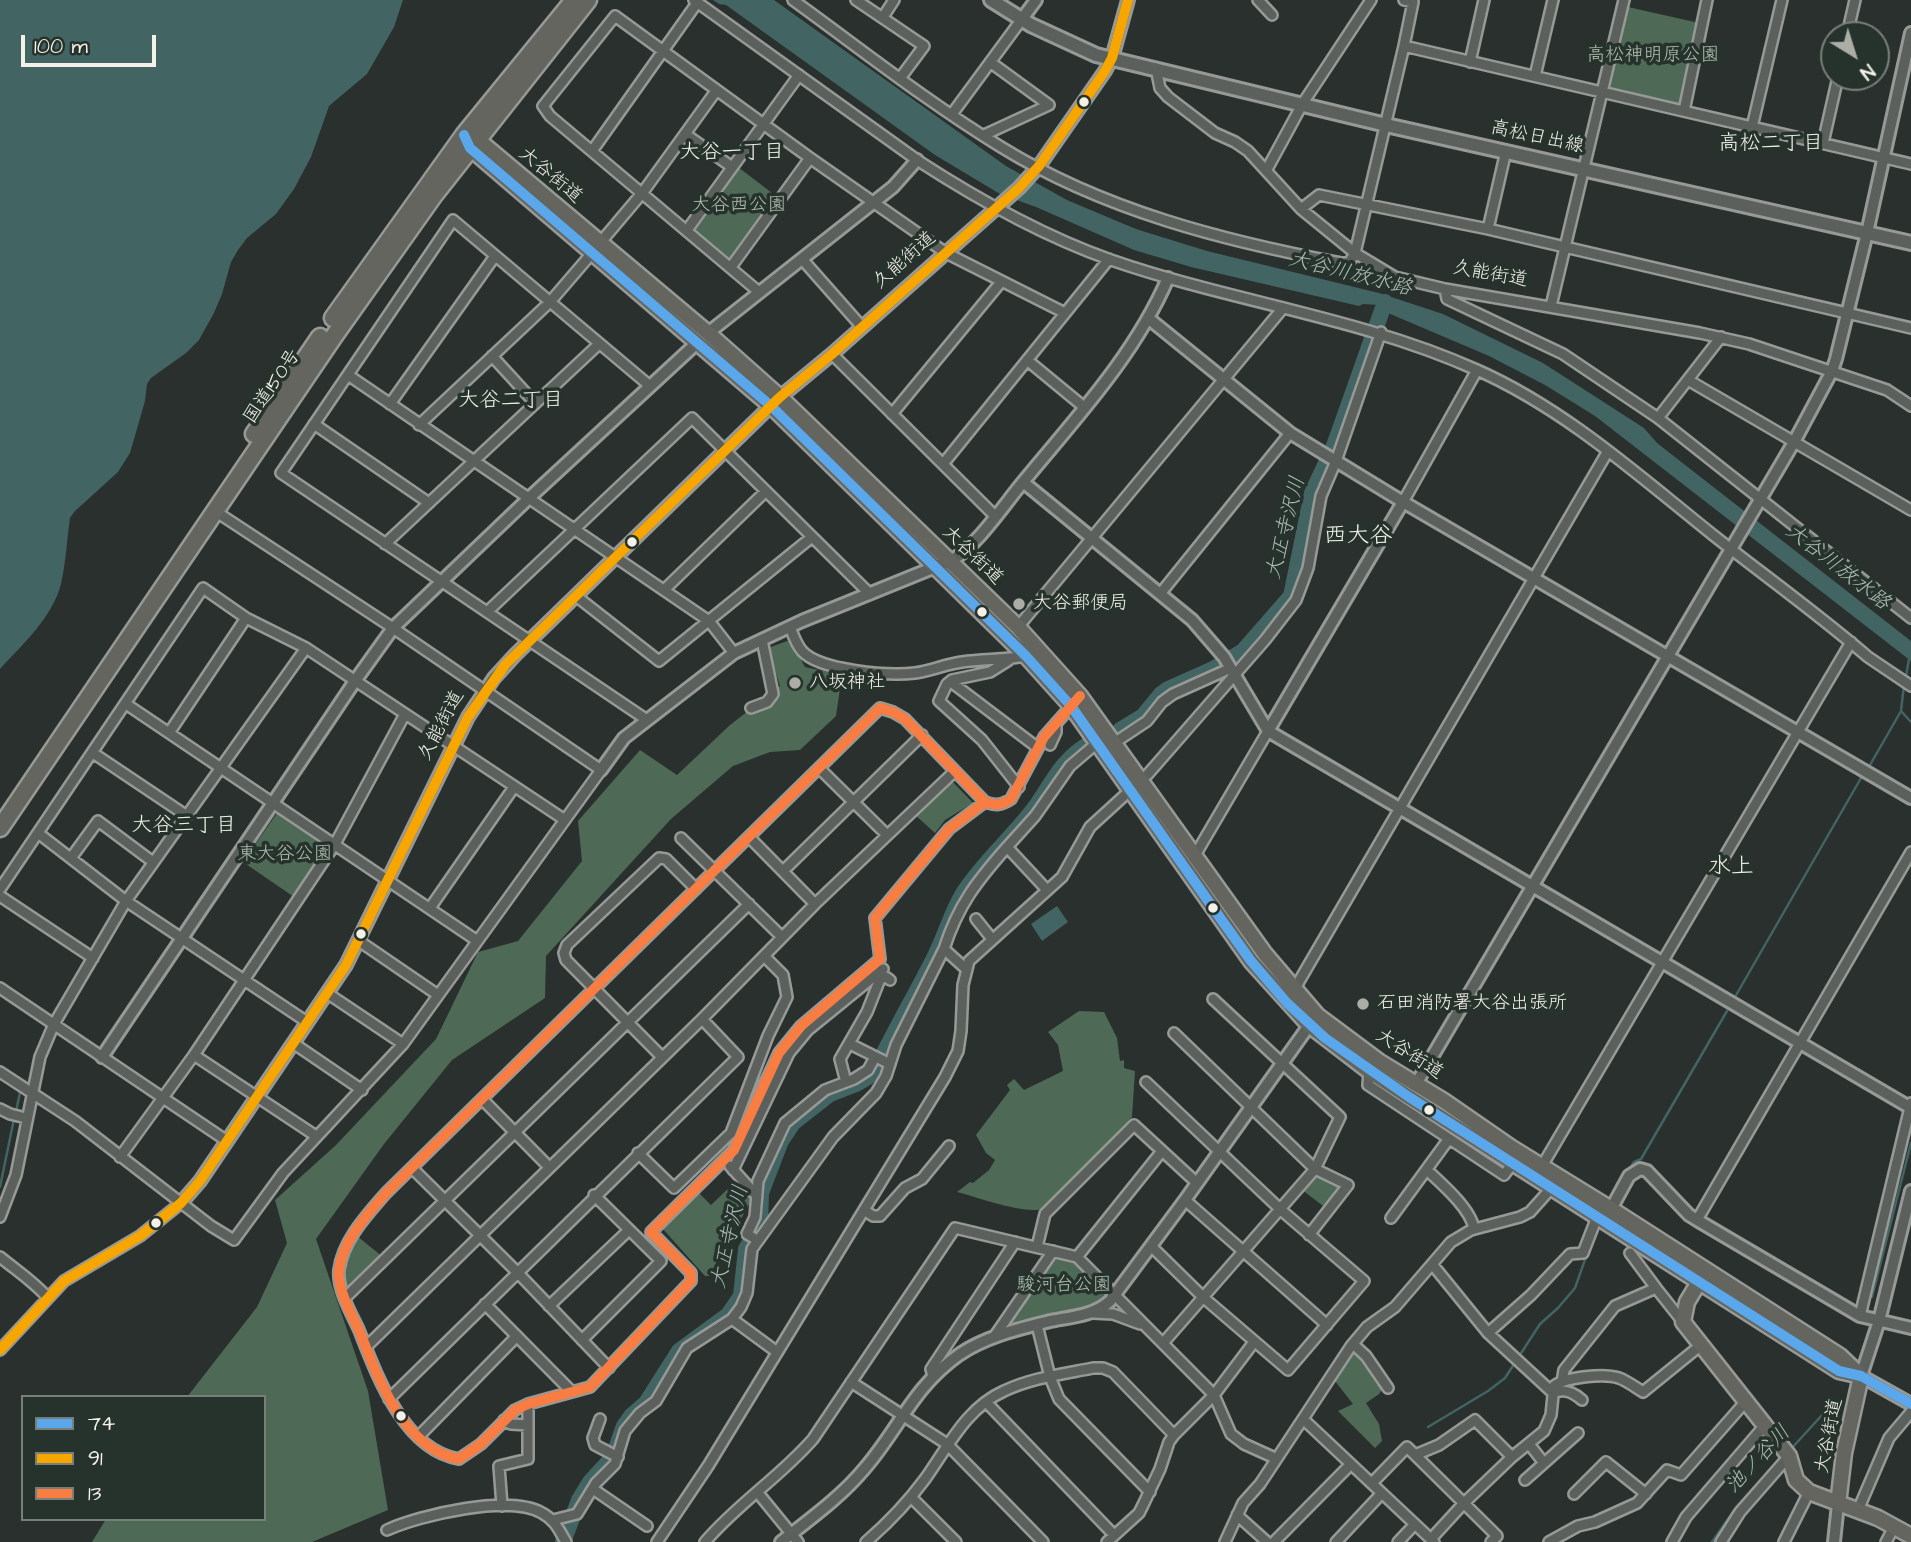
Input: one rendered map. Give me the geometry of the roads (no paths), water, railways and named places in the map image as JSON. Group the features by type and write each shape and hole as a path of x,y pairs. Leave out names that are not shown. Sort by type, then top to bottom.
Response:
{"highway":[{"name":"国道150号","path":"6,811 341,325 574,0"},
{"name":"国道150号","path":"6,811 295,373 403,218 588,0"},
{"path":"0,828 6,811"}],"main road":[{"path":"990,0 1021,19 1096,55 1156,68"},
{"name":"高松日出線","path":"1156,68 1386,125 1911,243"},
{"name":"大谷街道","path":"471,141 776,401 1018,627 1056,667 1097,743 1136,785 1194,857 1294,990 1313,1020 1444,1101 1512,1149 1542,1166 1597,1217 1839,1371 1861,1376"},
{"name":"大谷街道","path":"776,401 936,567 1075,701 1114,743 1136,785 1251,961 1369,1071 1513,1163 1611,1209 1840,1356 1861,1376"},
{"path":"1683,1322 1687,1302 1699,1282"},
{"name":"大谷街道","path":"1683,1322 1787,1453 1796,1480 1809,1492 1858,1510 1911,1536"},
{"name":"大谷街道","path":"1838,1504 1844,1453 1861,1376"}],"street":[{"path":"793,0 984,135 1039,166 1107,198 1189,228 1341,263 1349,263 1355,253 1413,2 1405,0"},
{"path":"856,0 924,46 901,77"},
{"path":"883,18 894,0"},
{"path":"953,114 1036,0"},
{"name":"久能街道","path":"181,1203 200,1181 359,941 454,747 485,691 505,665 776,401 998,208 1039,166 1112,58 1128,0"},
{"path":"1258,0 1272,15"},
{"path":"1266,171 1303,103 1371,0"},
{"path":"1470,62 1484,0"},
{"path":"1535,76 1553,0"},
{"path":"1551,306 1624,0"},
{"path":"1684,111 1707,0"},
{"path":"1752,127 1782,0"},
{"path":"1850,21 1855,0"},
{"path":"592,151 696,1 916,160 951,183 1046,233 1109,259 1168,278 1377,331 1477,370 1558,413 1899,680 1911,685"},
{"path":"759,292 550,116 543,106 615,16 810,159 946,253 1065,313"},
{"path":"1416,1084 1794,442 1832,371 1867,233 1911,33"},
{"path":"1404,46 1911,164"},
{"path":"984,135 1048,105 990,62"},
{"name":"久能街道","path":"1156,68 1160,88 1168,97 1216,133 1248,151 1301,209 1355,253 1395,277 1445,289 1721,337 1887,390 1911,406"},
{"path":"687,230 799,75"},
{"path":"419,425 550,302 643,192 716,91"},
{"path":"1823,143 1835,91"},
{"path":"685,134 732,167"},
{"path":"1488,229 1506,151"},
{"path":"731,267 810,159"},
{"path":"102,1057 393,628 703,337 893,187 916,160"},
{"path":"1301,209 1319,195 1488,229 1911,328"},
{"path":"647,720 281,472 453,220 650,386"},
{"path":"390,404 495,256"},
{"path":"802,259 862,327"},
{"path":"943,464 1109,259"},
{"path":"0,1072 75,1121 211,1226 234,1240 283,1172 403,1044 624,738 734,653 961,554 1121,362 1168,278"},
{"path":"892,414 1001,282"},
{"path":"1445,289 1447,299 1563,354 1658,418 1911,618"},
{"path":"1018,627 1283,308"},
{"path":"1148,318 1290,433 1403,502 1911,798"},
{"path":"657,1542 702,1475 945,1077 958,1051 965,968 969,961 1067,871 1090,827 1136,785 1230,666 1296,600 1308,568 1331,458 1377,331"},
{"path":"1658,418 1721,337"},
{"path":"385,544 599,344"},
{"path":"832,354 995,516"},
{"path":"492,356 535,403"},
{"path":"1027,360 1084,407"},
{"path":"1194,857 1470,387 1477,370"},
{"path":"348,375 709,621 734,653"},
{"path":"1688,380 1911,510"},
{"path":"487,612 692,418 870,594"},
{"path":"314,424 429,503"},
{"path":"1160,593 1290,433"},
{"path":"1294,990 1608,451"},
{"path":"1023,482 1192,620 1230,666 1268,731 1911,1106 1860,1316"},
{"path":"664,590 766,491"},
{"path":"215,511 393,628 601,771"},
{"path":"576,596 659,661 812,537"},
{"path":"0,889 203,588 246,618 306,648 565,820"},
{"path":"169,733 246,618"},
{"path":"790,627 803,652 831,666 875,672 914,673 960,662 1026,656"},
{"path":"751,708 767,702 773,694 762,640"},
{"path":"1542,1166 1851,642"},
{"path":"0,1217 16,1175 40,1057 54,1024 126,901 306,648"},
{"path":"1010,659 990,671 950,682 939,701 982,740 1019,787"},
{"path":"1114,743 1147,721 1161,702 1173,694 1230,666"},
{"path":"950,682 1038,748"},
{"path":"985,802 949,829 874,918 880,960 801,1026 779,1053 734,1150 651,1231 691,1273 691,1281 590,1387 515,1410 481,1444 459,1459 446,1457 428,1447 381,1386 345,1298 339,1272 351,1238 362,1221 412,1168 880,708 905,719 985,802 994,805 1011,799 1038,748 1075,701"},
{"path":"126,704 476,940"},
{"path":"120,1157 194,1055 335,844 405,714"},
{"path":"1050,745 1056,732 1056,723"},
{"path":"783,871 922,735"},
{"path":"553,1520 569,1518 584,1505 593,1489 615,1464 615,1456 625,1431 640,1413 656,1401 687,1348 732,1319 741,1307 747,1293 756,1234 758,1181 785,1124 825,1090 846,1082 882,1061 895,1045 944,949 953,920 971,891 1007,846 1035,817 1070,766 1097,743"},
{"path":"93,753 187,816"},
{"path":"819,768 887,835"},
{"path":"366,1347 702,1019 782,937 955,771"},
{"path":"430,908 514,786"},
{"path":"71,858 98,821 153,862"},
{"path":"38,833 126,901 307,1022"},
{"path":"749,837 816,904"},
{"path":"681,838 782,937"},
{"path":"1007,846 1047,890"},
{"path":"1697,1220 1911,852"},
{"path":"662,1057 566,960 564,953 567,945 659,858 666,859 696,889"},
{"path":"0,896 93,958"},
{"path":"345,1298 749,904"},
{"path":"976,919 992,939"},
{"path":"359,941 438,995"},
{"path":"944,949 965,968"},
{"path":"638,1153 674,1188 731,1133 768,1036 787,998 783,975 764,956"},
{"path":"733,1170 789,1053 808,1030 883,969"},
{"path":"846,1082 840,1059 867,1012 880,979 886,977 890,980"},
{"path":"0,988 227,1141"},
{"path":"327,993 403,1044"},
{"path":"1164,1342 1315,1169 1340,1117 1213,999"},
{"path":"389,1399 738,1056 702,1019"},
{"path":"1084,1314 1104,1306 1115,1295 1313,1020"},
{"path":"1174,1033 1315,1169 1348,1185 1309,1235"},
{"path":"293,1044 362,1090"},
{"path":"850,1044 882,1061"},
{"path":"194,1055 316,1136"},
{"path":"756,1234 833,1137 876,1093 882,1061"},
{"path":"1369,1071 1367,1085 1448,1140 1504,1175 1513,1163"},
{"path":"1146,1082 1281,1210 1364,1281 1288,1370 1204,1298 1151,1247"},
{"path":"482,1099 549,1167"},
{"path":"0,1109 26,1118"},
{"path":"1037,1247 1045,1214 1134,1125 1197,1183"},
{"path":"1391,1218 1448,1140"},
{"path":"864,1210 873,1216 880,1216 905,1188 922,1179 949,1146"},
{"path":"1077,1257 1162,1151"},
{"path":"725,1159 756,1195"},
{"path":"412,1168 609,1368"},
{"path":"1611,1209 1629,1176 1640,1169 1647,1171 1697,1220 1860,1316 1911,1328"},
{"path":"1427,1170 1473,1220 1474,1229"},
{"path":"1225,1542 1243,1503 1260,1485 1275,1458 1367,1327 1395,1307 1451,1242 1474,1229 1530,1212 1557,1182"},
{"path":"1911,1191 1879,1321 1861,1376 1911,1404"},
{"path":"582,1340 661,1261 594,1195"},
{"path":"1185,1200 1327,1325"},
{"path":"0,1350 64,1281 130,1242 181,1203"},
{"path":"1488,1332 1531,1295 1570,1254 1583,1253 1597,1217"},
{"path":"705,1542 813,1439 955,1228 1077,1257 1214,1395 1231,1434 1244,1444 1275,1458"},
{"path":"549,1306 629,1230"},
{"path":"933,1376 931,1369 1015,1242"},
{"path":"994,1337 1054,1251"},
{"path":"1630,1253 1683,1322"},
{"path":"0,1257 15,1272 30,1278 47,1297"},
{"path":"1432,1264 1488,1332 1553,1393"},
{"path":"1562,1382 1564,1370 1615,1306 1656,1288"},
{"path":"485,1304 572,1392"},
{"path":"781,1542 795,1538 865,1469 933,1376 967,1350 994,1337 1037,1325 1104,1312 1128,1318 1164,1342"},
{"path":"732,1319 777,1352"},
{"path":"1037,1325 1050,1377 1059,1399 1150,1492"},
{"path":"956,1334 967,1350"},
{"path":"418,1437 517,1336"},
{"path":"986,1402 1110,1538 1139,1513 1174,1434 1214,1395 1254,1342"},
{"path":"1353,1344 1366,1356 1388,1388"},
{"path":"1303,1419 1433,1541 1464,1503 1544,1431 1549,1422 1554,1386 1572,1378 1612,1377 1643,1392 1701,1345"},
{"path":"869,1541 911,1497 966,1421 986,1402 1019,1384 1103,1368 1113,1372 1174,1434"},
{"path":"851,1382 947,1444 1043,1542"},
{"path":"1553,1393 1560,1390 1569,1391 1582,1399"},
{"path":"1549,1542 1578,1526 1595,1522 1637,1503 1667,1470 1681,1475 1747,1400"},
{"path":"502,1506 499,1465 528,1459 528,1404"},
{"path":"1858,1510 1889,1438 1911,1412"},
{"path":"600,1419 593,1438 595,1446 615,1456"},
{"path":"504,1420 511,1424 528,1424"},
{"path":"1415,1455 1439,1445 1475,1420 1512,1457"},
{"path":"1671,1542 1686,1517 1766,1424"},
{"path":"1525,1480 1578,1433"},
{"path":"1529,1444 1544,1463"},
{"path":"1371,1483 1407,1447 1497,1536 1491,1542"},
{"path":"1721,1542 1740,1512 1787,1453"},
{"path":"1574,1494 1606,1462 1646,1494"},
{"path":"1274,1542 1351,1464"},
{"path":"593,1489 647,1526"},
{"path":"1784,1542 1809,1492"},
{"path":"758,1493 795,1538"},
{"path":"1336,1542 1382,1493"},
{"path":"911,1497 956,1542"},
{"path":"1834,1542 1838,1504"},
{"path":"387,1530 438,1514 474,1507 502,1506 536,1510 553,1520 564,1538"},
{"path":"1237,1515 1267,1542"},
{"path":"1398,1542 1415,1524"},
{"path":"1885,1542 1894,1527"}],"water":[{"path":"0,0 403,0 394,27 367,74 329,106 311,157 294,189 276,214 247,238 238,250 231,262 214,313 199,340 147,384 145,401 130,453 118,472 70,518 61,584 51,608 36,630 0,669"},
{"path":"713,0 774,0 1006,166 1067,200 1136,229 1207,251 1379,293 1443,314 1543,363 1644,428 1657,443 1911,641 1911,661 1595,416 1545,385 1489,356 1388,313 1379,313 1378,305 1359,306 1191,267 1134,250 1000,194 935,155 726,5"},
{"path":"1057,906 1068,922 1042,941 1031,924"}],"waterway":[{"name":"大正寺沢川","path":"1120,730 1143,716 1168,689 1213,669 1243,651 1291,596 1312,493 1334,446 1385,302"},
{"name":"池ノ谷川","path":"1906,676 1909,659"},
{"path":"1870,765 1901,711 1904,685"},
{"name":"池ノ谷川","path":"1901,711 1911,722"},
{"name":"大正寺沢川","path":"563,1542 579,1500 590,1482 613,1457 624,1426 646,1403 679,1351 728,1315 741,1296 746,1249 760,1226 761,1193 781,1141 793,1123 830,1094 868,1077 878,1065 935,956 964,892 1036,806 1064,765 1087,745"},
{"path":"1735,997 1861,778"},
{"path":"1628,1171 1634,1162 1641,1159 1727,1011"},
{"path":"16,1112 20,1092"},
{"path":"0,1187 14,1119"},
{"name":"池ノ谷川","path":"1872,1297 1911,1143"},
{"path":"1428,1427 1505,1378 1540,1324 1575,1288 1587,1254"},
{"name":"池ノ谷川","path":"1791,1449 1834,1402"},
{"name":"池ノ谷川","path":"1712,1542 1737,1506 1783,1456"}],"place":[{"name":"大谷郵便局","path":"1019,604"},
{"name":"八坂神社","path":"795,683"},
{"name":"石田消防署大谷出張所","path":"1363,1004"}],"district":[{"name":"高松二丁目","path":"1771,145"},
{"name":"大谷一丁目","path":"732,154"},
{"name":"大谷二丁目","path":"511,402"},
{"name":"西大谷","path":"1358,537"},
{"name":"大谷三丁目","path":"184,827"},
{"name":"水上","path":"1731,868"}],"park label":[{"name":"高松神明原公園","path":"1653,56"},
{"name":"大谷西公園","path":"739,206"},
{"name":"東大谷公園","path":"285,855"},
{"name":"駿河台公園","path":"1064,1286"}],"water label":[{"name":"大谷川放水路","path":"1350,275"},
{"name":"大谷川放水路","path":"1837,568"}]}
